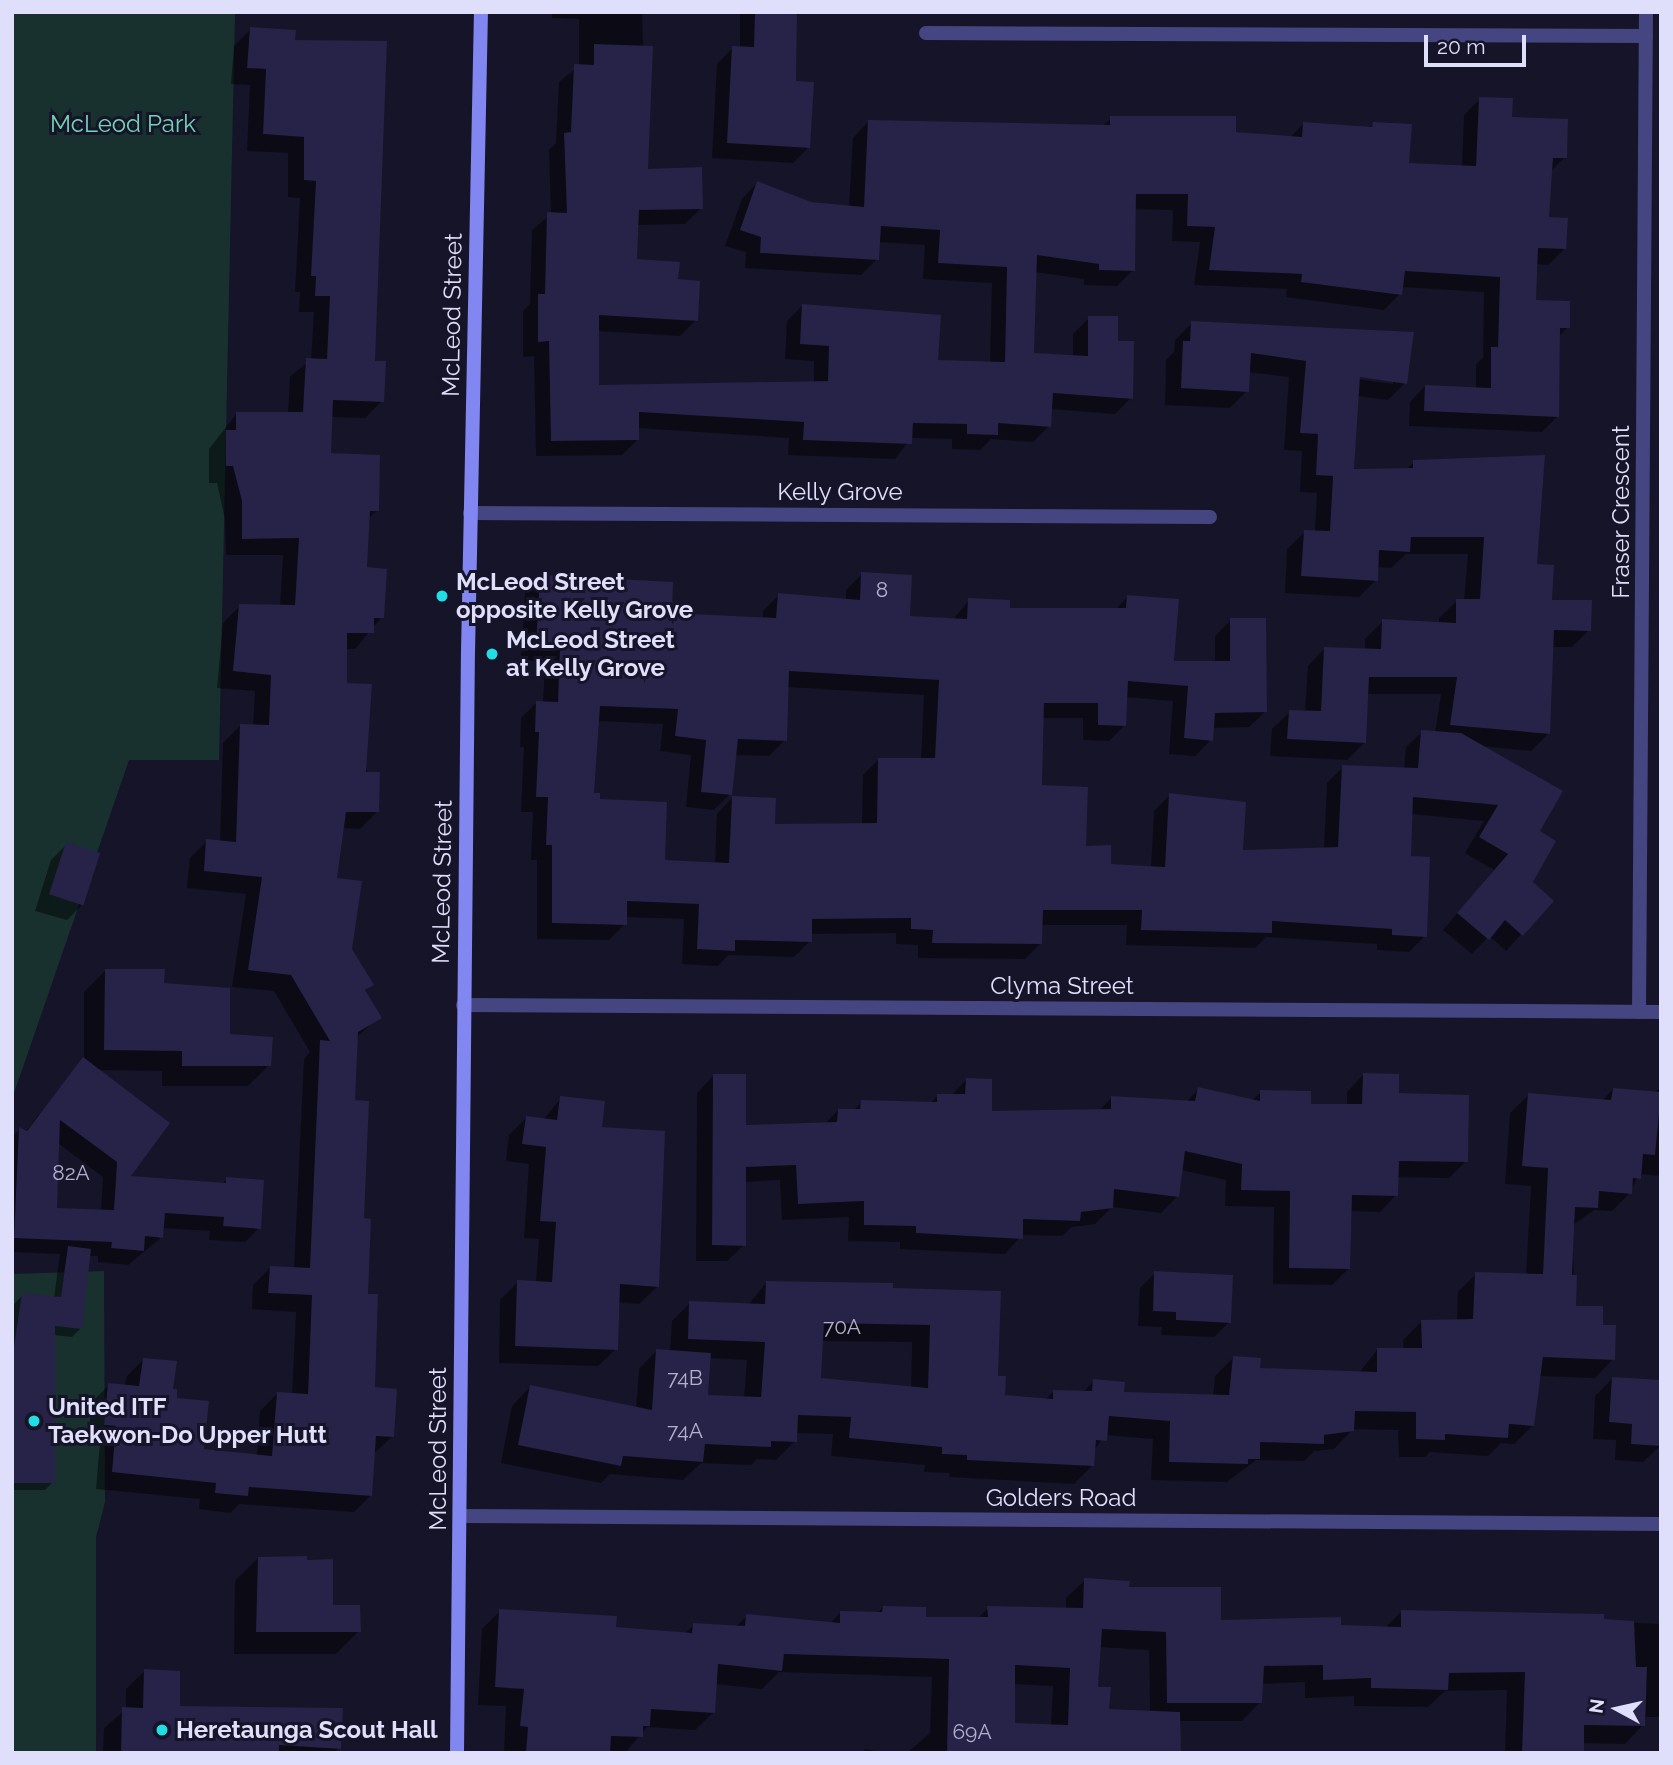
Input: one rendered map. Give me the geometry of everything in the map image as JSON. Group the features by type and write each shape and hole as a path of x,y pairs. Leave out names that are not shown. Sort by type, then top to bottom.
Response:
{"street":[{"name":"McLeod Street","path":"457,1753 463,1005 481,12"},
{"name":"Fraser Crescent","path":"1639,1012 1646,12"},
{"path":"926,33 1646,36"},
{"name":"Kelly Grove","path":"470,513 1210,517"},
{"name":"Clyma Street","path":"463,1005 1661,1012"},
{"name":"Golders Road","path":"461,1516 1661,1524"}],"green space":[{"name":"McLeod Park","path":"12,12 235,12 219,760 129,760 12,1099"},
{"path":"104,1271 105,1502 96,1537 96,1753 12,1753 12,1274"}],"building":[{"path":"755,12 797,12 796,81 814,82 810,148 727,143 732,46 754,47"},
{"path":"250,27 296,30 295,40 387,41 375,361 386,361 384,402 333,400 331,453 380,455 379,511 370,511 367,567 387,569 384,618 374,618 374,633 347,633 347,683 372,684 366,772 380,772 379,812 346,812 337,878 362,881 352,949 374,985 365,990 382,1018 358,1032 355,1100 369,1101 364,1218 371,1219 368,1294 378,1294 375,1387 397,1389 394,1437 376,1436 372,1496 249,1487 248,1496 215,1493 216,1483 112,1472 116,1426 104,1425 108,1383 139,1386 143,1358 177,1361 173,1389 177,1389 177,1398 209,1401 204,1449 272,1456 277,1392 308,1394 312,1295 268,1293 270,1266 310,1268 320,1040 330,1041 291,975 248,970 262,877 204,871 206,839 236,842 240,724 269,725 271,675 233,671 239,604 295,605 299,538 242,539 242,501 233,466 226,466 226,430 236,430 236,412 303,412 306,358 327,359 330,296 315,296 316,276 311,276 316,181 304,180 304,137 263,134 266,69 247,68"},
{"path":"594,44 653,46 648,169 702,167 703,209 639,210 637,259 680,262 678,279 700,281 698,321 599,315 599,385 828,381 829,346 800,344 802,304 941,315 938,360 1005,362 1007,267 938,263 940,230 881,226 879,260 760,253 761,237 740,230 757,181 811,202 864,207 868,120 1110,125 1110,116 1236,116 1236,132 1302,137 1303,122 1372,127 1373,122 1412,124 1409,163 1476,166 1479,97 1513,98 1512,117 1568,119 1567,158 1553,158 1549,217 1568,218 1566,249 1538,248 1536,300 1570,301 1570,328 1560,328 1559,417 1424,411 1425,385 1491,388 1491,347 1498,347 1500,277 1405,271 1402,295 1301,282 1302,274 1209,270 1215,227 1187,226 1188,194 1136,194 1135,271 1099,270 1099,264 1037,255 1034,353 1088,356 1088,316 1118,316 1118,341 1134,341 1133,399 1053,393 1051,427 998,423 998,435 967,434 967,424 913,423 912,444 803,440 804,422 639,412 639,440 551,441 549,341 538,342 538,294 545,294 547,212 567,213 564,133 571,132 574,64 594,65"},
{"path":"1191,321 1414,332 1407,384 1360,377 1354,469 1413,468 1413,460 1545,455 1537,564 1554,565 1552,600 1592,600 1591,631 1554,630 1550,734 1450,725 1457,677 1369,677 1366,743 1287,739 1289,710 1321,711 1324,647 1381,649 1382,619 1456,623 1456,599 1480,599 1484,537 1411,537 1410,552 1379,550 1378,581 1301,576 1304,530 1330,531 1333,476 1316,475 1318,434 1300,433 1306,361 1251,353 1249,392 1181,388 1183,341 1190,341"},
{"path":"861,572 912,575 910,616 967,619 968,598 1010,600 1010,608 1126,608 1127,595 1179,599 1174,661 1230,661 1230,618 1266,618 1267,712 1215,713 1213,741 1184,738 1188,686 1128,681 1126,726 1098,725 1098,703 1044,703 1042,785 1088,787 1086,846 1111,845 1111,864 1165,867 1169,793 1246,802 1243,850 1338,847 1342,765 1418,768 1421,730 1461,733 1563,791 1540,831 1556,841 1533,882 1554,901 1523,936 1505,920 1489,940 1457,913 1508,854 1479,837 1498,805 1413,797 1411,856 1430,857 1427,937 1392,935 1392,929 1272,921 1272,933 1141,930 1142,910 1043,910 1042,944 932,943 933,930 911,929 911,918 812,919 812,942 735,940 735,951 697,949 699,904 627,901 627,925 552,923 552,845 546,845 548,797 536,797 539,732 535,732 536,701 558,702 560,647 536,645 540,575 673,582 672,613 776,618 778,593 860,600","holes":["789,671 939,680 935,758 878,758 877,823 775,824 776,798 732,796 729,863 665,860 667,802 600,799 600,793 594,793 600,706 678,709 675,736 706,740 701,792 732,795 738,739 787,741"]},
{"path":"66,842 100,853 83,905 49,894"},
{"path":"105,969 165,969 164,983 230,988 230,1034 273,1037 271,1066 182,1066 182,1051 104,1050"},
{"path":"83,1057 170,1123 131,1176 226,1183 226,1177 264,1180 261,1229 223,1226 224,1217 165,1213 163,1238 145,1236 144,1251 111,1248 112,1242 14,1238 19,1127 27,1131","holes":["60,1120 117,1162 114,1210 57,1208"]},
{"path":"1363,1073 1399,1074 1399,1093 1469,1095 1468,1162 1399,1161 1398,1196 1352,1195 1350,1269 1289,1268 1290,1191 1241,1190 1242,1164 1185,1151 1179,1197 1114,1189 1113,1208 1081,1212 1080,1221 1023,1219 1023,1239 916,1233 916,1226 864,1225 864,1201 798,1204 796,1165 746,1167 746,1246 712,1245 713,1074 746,1074 746,1125 837,1122 838,1109 860,1109 861,1100 937,1102 937,1094 965,1094 966,1078 992,1079 992,1111 1111,1109 1111,1096 1195,1101 1198,1087 1260,1101 1260,1090 1311,1091 1311,1104 1362,1104"},
{"path":"1613,1088 1661,1092 1655,1155 1643,1154 1641,1179 1633,1178 1632,1194 1599,1191 1598,1208 1575,1207 1572,1275 1577,1275 1576,1306 1603,1306 1603,1325 1616,1325 1615,1360 1543,1357 1534,1426 1509,1424 1508,1438 1445,1434 1445,1440 1416,1439 1416,1412 1355,1411 1354,1431 1324,1435 1324,1444 1260,1442 1260,1459 1248,1459 1248,1464 1169,1462 1170,1421 1109,1416 1107,1441 1096,1440 1094,1466 967,1460 967,1455 942,1454 942,1447 849,1438 851,1417 798,1415 797,1442 771,1441 771,1447 705,1444 703,1462 623,1456 621,1466 518,1445 530,1385 652,1410 656,1349 711,1353 708,1395 761,1397 765,1342 688,1339 689,1301 765,1304 766,1281 893,1283 893,1288 1001,1291 998,1376 1006,1376 1005,1395 1053,1399 1053,1390 1092,1391 1093,1379 1125,1382 1124,1392 1229,1395 1233,1356 1261,1358 1260,1368 1377,1372 1377,1348 1422,1348 1421,1320 1473,1319 1475,1272 1543,1274 1548,1168 1522,1166 1528,1093 1611,1100","holes":["824,1323 930,1325 928,1388 821,1378"]},
{"path":"560,1096 605,1101 602,1127 665,1131 659,1287 620,1284 618,1350 515,1346 517,1280 552,1282 556,1222 540,1221 546,1147 522,1144 526,1116 557,1120"},
{"path":"68,1246 91,1249 82,1329 55,1326 55,1483 12,1483 12,1360 22,1293 61,1297"},
{"path":"1154,1271 1233,1275 1231,1323 1176,1320 1176,1312 1153,1311"},
{"path":"1612,1377 1661,1380 1661,1446 1631,1444 1632,1424 1609,1422"},
{"path":"307,1556 307,1560 333,1559 333,1605 360,1605 361,1632 256,1632 258,1557"},
{"path":"1084,1578 1130,1581 1129,1587 1221,1587 1221,1620 1341,1617 1341,1625 1401,1627 1401,1610 1604,1614 1604,1619 1634,1621 1636,1667 1647,1667 1645,1726 1584,1725 1584,1753 1522,1753 1525,1672 1449,1673 1448,1690 1371,1688 1371,1678 1323,1680 1323,1665 1264,1666 1262,1703 1167,1703 1166,1632 1102,1629 1098,1687 1111,1687 1109,1709 1180,1712 1181,1753 947,1753 949,1659 784,1654 782,1671 718,1664 715,1713 651,1709 650,1726 643,1726 643,1737 611,1736 610,1753 526,1753 528,1727 520,1726 524,1689 495,1687 499,1609 617,1616 616,1627 692,1633 693,1623 745,1626 746,1614 840,1623 840,1611 882,1612 883,1606 926,1607 926,1617 988,1617 987,1606 1083,1608","holes":["1015,1665 1070,1668 1068,1725 1015,1723"]},
{"path":"144,1669 180,1671 180,1706 343,1708 341,1749 279,1745 279,1753 121,1753 122,1707 143,1708"}],"place":[{"name":"McLeod Street opposite Kelly Grove","path":"442,596"},
{"name":"McLeod Street at Kelly Grove","path":"492,654"},
{"name":"United ITF Taekwon-Do Upper Hutt","path":"34,1421"},
{"name":"Heretaunga Scout Hall","path":"162,1730"}]}
